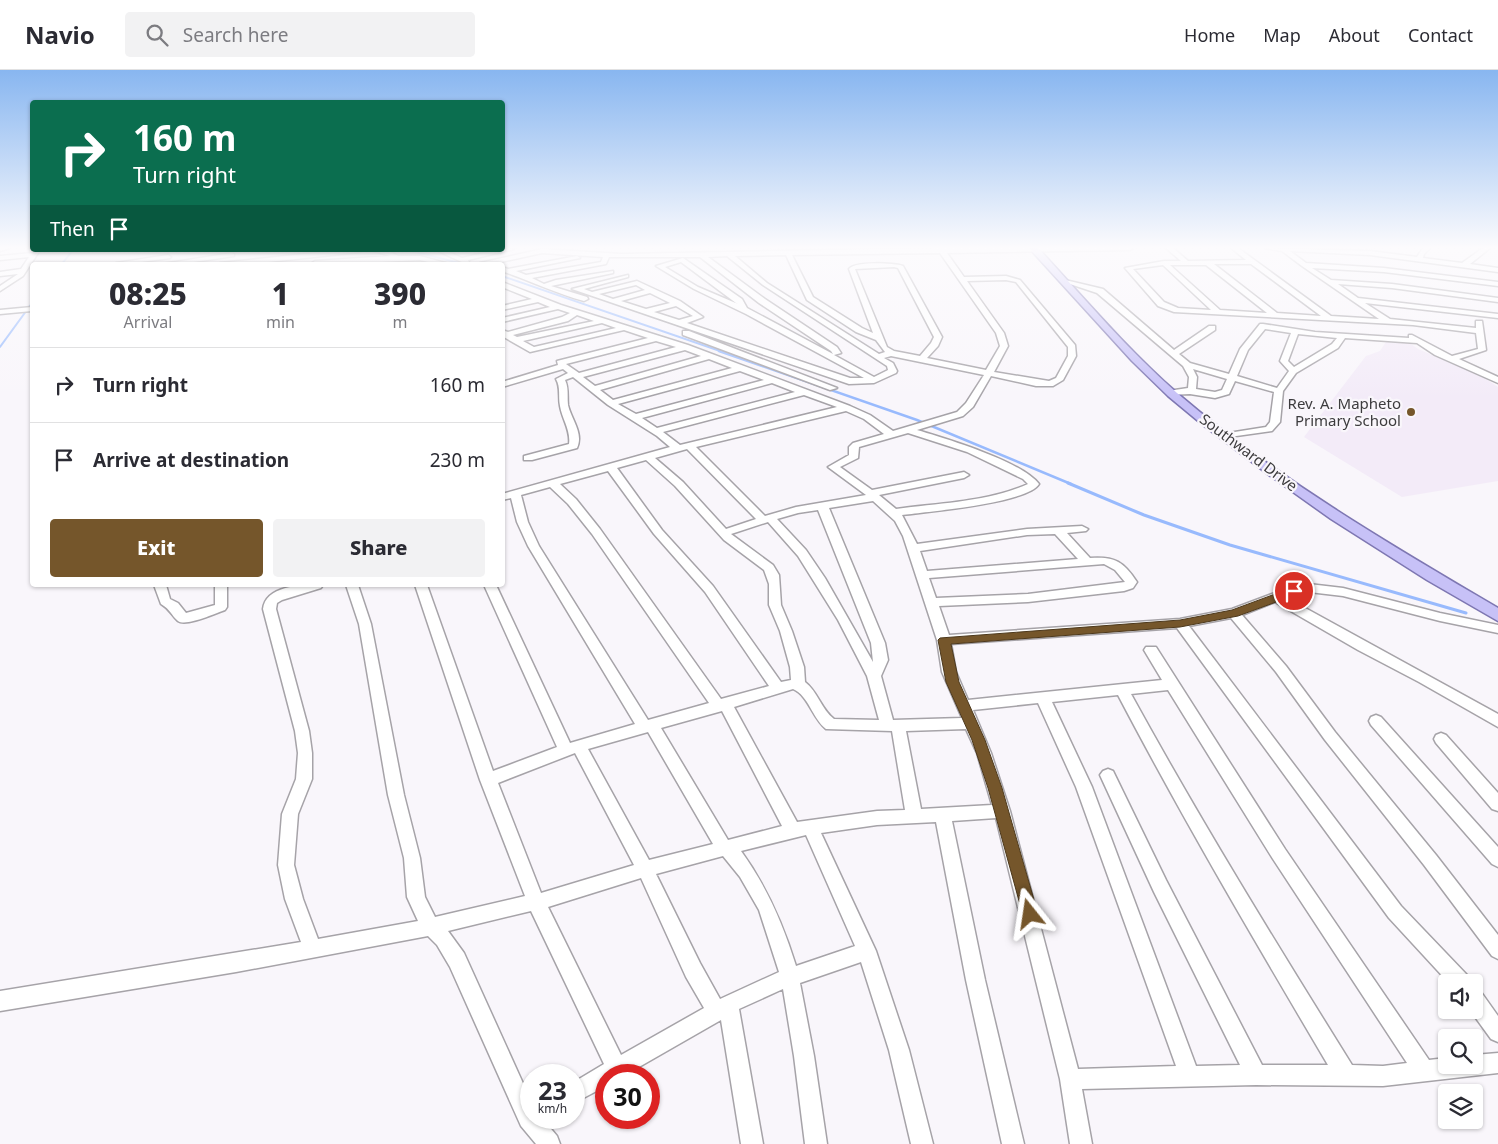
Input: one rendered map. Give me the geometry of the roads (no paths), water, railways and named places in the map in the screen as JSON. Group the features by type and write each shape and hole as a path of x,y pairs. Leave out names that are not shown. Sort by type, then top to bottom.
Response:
{"main road":[{"name":"Southward Drive","path":"1079,298 1171,393 1225,436 1270,470 1346,522 1498,615"}],"street":[{"path":"505,301 518,298"},
{"path":"537,298 600,321 685,347 847,408 866,416 892,435"},
{"path":"580,298 668,326 833,388"},
{"path":"605,298 680,322 849,381 874,380 886,375 893,369 878,357 787,298"},
{"path":"601,305 624,298"},
{"path":"666,298 699,317 668,326"},
{"path":"717,298 749,312 791,337 874,380"},
{"path":"735,298 749,312"},
{"path":"758,298 837,353 830,356"},
{"path":"810,298 859,330 879,338"},
{"path":"864,298 879,338 884,348 891,353 1036,383 1055,382 1062,377 1072,356 1072,347 1032,298"},
{"path":"917,298 938,337 935,344 922,359"},
{"path":"976,298 1003,340 1002,351 966,410 942,420 856,445 854,447 854,456 833,467 894,512 906,528 944,640 949,672 984,753 1002,812 1034,931 1070,1079 1081,1144"},
{"path":"1108,298 1152,338 1186,365 1192,372 1194,382 1190,390"},
{"path":"1156,298 1164,306 1184,311 1422,324 1480,331"},
{"path":"1203,298 1218,312"},
{"path":"1253,298 1275,315"},
{"path":"1302,298 1329,318"},
{"path":"1354,298 1418,341 1497,379"},
{"path":"1484,298 1498,300"},
{"path":"1357,300 1498,316"},
{"path":"505,308 544,301"},
{"path":"505,312 544,301"},
{"path":"636,316 677,303"},
{"path":"505,319 558,307"},
{"path":"0,312 30,309"},
{"path":"505,332 568,310"},
{"path":"0,317 16,311"},
{"path":"505,332 565,318 576,313"},
{"path":"1452,359 1482,350 1478,314"},
{"path":"516,340 600,321"},
{"path":"1171,393 1190,390 1220,395 1227,390 1244,349 1261,327 1270,326 1295,332 1418,341"},
{"path":"505,384 556,358 624,328"},
{"path":"1174,354 1212,328"},
{"path":"1293,371 1284,361 1295,332"},
{"path":"505,333 531,350 556,358 611,403 656,431 677,448"},
{"path":"1225,436 1269,429 1275,422 1279,391 1293,371 1335,346 1344,335"},
{"path":"556,358 657,338"},
{"path":"528,458 574,446 574,439 564,405 564,387 560,378 685,347"},
{"path":"878,357 891,353"},
{"path":"594,389 710,356"},
{"path":"1186,365 1279,391"},
{"path":"611,403 740,368"},
{"path":"633,418 773,380"},
{"path":"656,431 804,392"},
{"path":"505,496 677,448 847,408"},
{"path":"894,512 1000,498 1019,492 1034,484 1027,477 970,450 912,429"},
{"path":"688,446 802,553 821,580 874,676 892,725 914,815"},
{"path":"647,456 679,484 723,533 764,563 773,575 775,605 795,659 798,684 805,690 823,718 832,724 929,726 967,714 1043,698 1172,684"},
{"path":"610,467 658,532 709,589 777,687"},
{"path":"723,533 766,519 822,505 964,475"},
{"path":"553,484 570,498 660,619 722,706 802,829 867,951 900,1050 922,1144"},
{"path":"516,494 524,528 530,542 605,666 649,726 727,848 746,870 768,912 791,977 816,1144"},
{"path":"822,505 878,643 881,660 874,676"},
{"path":"913,548 1027,532 1082,529"},
{"path":"1059,531 1088,562"},
{"path":"921,575 1106,560 1112,562 1129,578 1131,583 1124,587 1028,598 932,602"},
{"path":"160,587 162,597 174,606 183,618 200,615 221,607 221,587"},
{"path":"309,587 281,595 273,600 270,606 272,624 302,731 305,753 304,779 290,814 286,866 294,899 313,949"},
{"path":"353,587 365,624 396,795 412,858 416,897 431,927 443,939 456,960 520,1100"},
{"path":"422,587 488,780 536,902 615,1064"},
{"path":"491,587 573,748 645,869 693,970 722,1008 752,1144"},
{"path":"944,640 1180,624 1234,613 1276,597 1309,588 1344,592 1440,617 1498,629"},
{"path":"1276,597 1498,721"},
{"path":"1234,613 1281,669 1330,736 1430,860 1498,950"},
{"path":"1180,624 1285,762 1395,912 1453,974"},
{"path":"1152,650 1279,854 1424,1070"},
{"path":"488,780 573,748 722,706 777,687 798,684"},
{"path":"1122,690 1169,778 1234,891 1347,1077"},
{"path":"1043,698 1084,787 1190,1076"},
{"path":"1376,720 1498,859"},
{"path":"1441,739 1498,804"},
{"path":"1108,775 1160,886 1256,1075"},
{"path":"0,1001 236,963 431,927 536,902 645,869 802,829 852,821 914,815 1002,812"},
{"path":"943,814 993,1064 1013,1144"},
{"path":"626,1064 722,1008 791,977 867,951"},
{"path":"1483,1011 1498,1032"},
{"path":"1070,1079 1256,1075 1382,1076 1498,1063"},
{"path":"538,1129 549,1144"}],"waterway":[{"path":"566,298 723,352"},
{"path":"0,347 30,306"},
{"path":"719,351 917,420 1071,484"},
{"path":"1068,483 1144,515 1230,545 1466,613"}],"place":[{"name":"Rev. A. Mapheto Primary School","path":"1411,412"}]}
